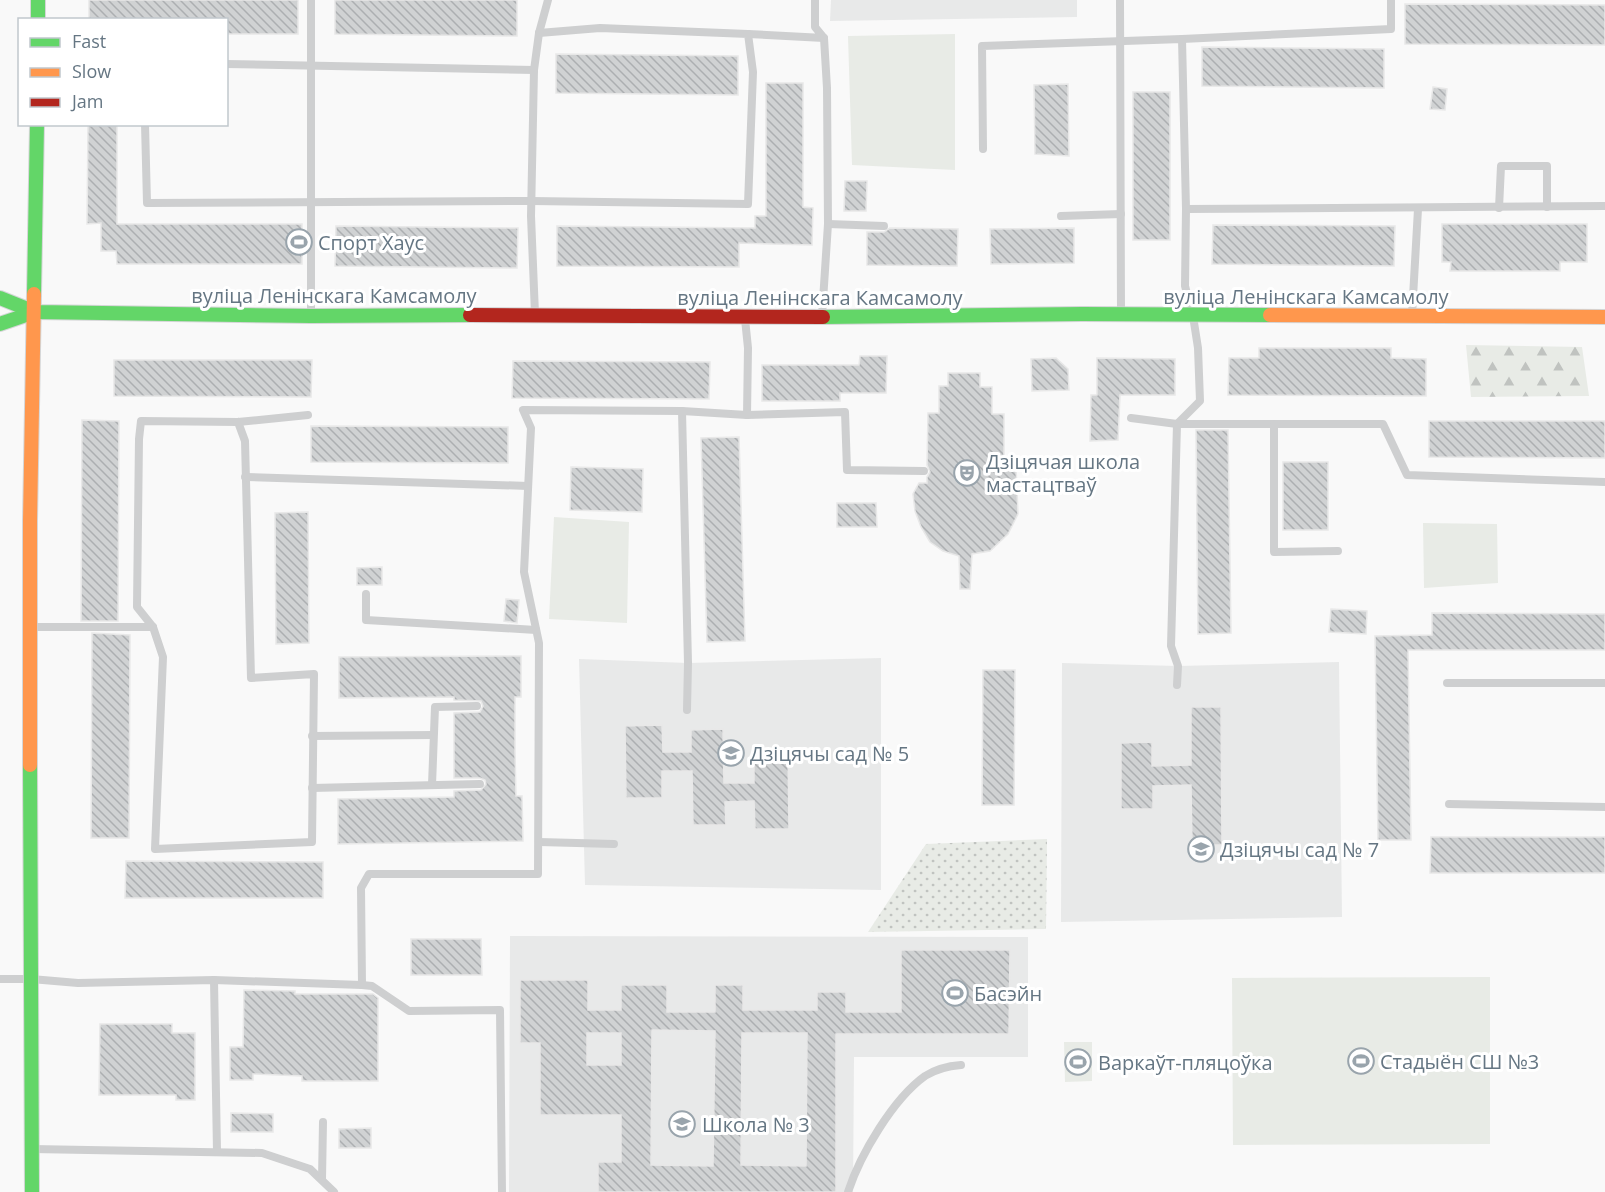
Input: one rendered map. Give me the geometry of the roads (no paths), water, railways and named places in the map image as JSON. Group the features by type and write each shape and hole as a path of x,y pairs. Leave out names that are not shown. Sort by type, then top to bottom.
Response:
{"main road":[{"path":"38,0 38,18"},
{"path":"32,1192 31,376 35,312 37,126"},
{"name":"вуліца Ленінскага Камсамолу","path":"0,298 35,312"},
{"name":"вуліца Ленінскага Камсамолу","path":"0,324 35,312 311,316 535,314 745,318 1120,314 1605,317"}],"lane":[{"path":"311,0 313,285 311,316"},
{"path":"535,314 531,216 534,70 539,33 548,0"},
{"path":"814,0 814,27 824,38 827,88 828,224 822,317"},
{"path":"1120,0 1120,314"},
{"path":"983,149 982,46 1391,29 1391,0"},
{"path":"539,33 600,28 824,38"},
{"path":"145,126 147,203 532,201 748,204 753,72 748,34"},
{"path":"1177,685 1178,666 1171,646 1177,424 1200,401 1198,348 1185,286 1186,209 1182,39"},
{"path":"228,64 534,70"},
{"path":"1499,208 1501,166 1547,166 1547,207"},
{"path":"1186,209 1605,206"},
{"path":"1412,315 1418,209"},
{"path":"1061,216 1121,214"},
{"path":"828,224 884,226"},
{"path":"745,318 748,348 747,415"},
{"path":"362,984 361,888 369,874 538,874 539,643 524,572 531,428 523,410 682,411 747,415 845,412 847,470 924,471"},
{"path":"682,411 687,710"},
{"path":"238,422 245,441 251,678 314,674 312,842 155,849 163,657 153,627 137,607 141,421 238,422 308,415"},
{"path":"1131,418 1177,424 1383,424 1407,475 1605,482"},
{"path":"1274,424 1274,552 1338,550"},
{"path":"245,477 528,486"},
{"path":"366,594 366,620 536,630"},
{"path":"30,627 153,627"},
{"path":"1447,683 1605,683"},
{"path":"432,785 435,707 477,706"},
{"path":"312,736 433,735"},
{"path":"312,788 480,784"},
{"path":"1449,804 1605,807"},
{"path":"539,842 614,844"},
{"path":"0,979 78,983 214,980 362,984 372,986 409,1011 500,1010 502,1192"},
{"path":"214,980 217,1151"},
{"path":"848,1192 868,1147 906,1094 926,1076 946,1066 960,1065"},
{"path":"322,1122 322,1179"},
{"path":"32,1149 262,1153 310,1169 334,1192"}],"place":[{"name":"Спорт Хаус","path":"299,242"},
{"name":"Дзіцячая школа мастацтваў","path":"967,473"},
{"name":"Дзіцячы сад № 5","path":"731,753"},
{"name":"Дзіцячы сад № 7","path":"1201,849"},
{"name":"Басэйн","path":"955,993"},
{"name":"Стадыён СШ №3","path":"1361,1061"},
{"name":"Варкаўт-пляцоўка","path":"1078,1062"},
{"name":"Школа № 3","path":"682,1124"}]}
